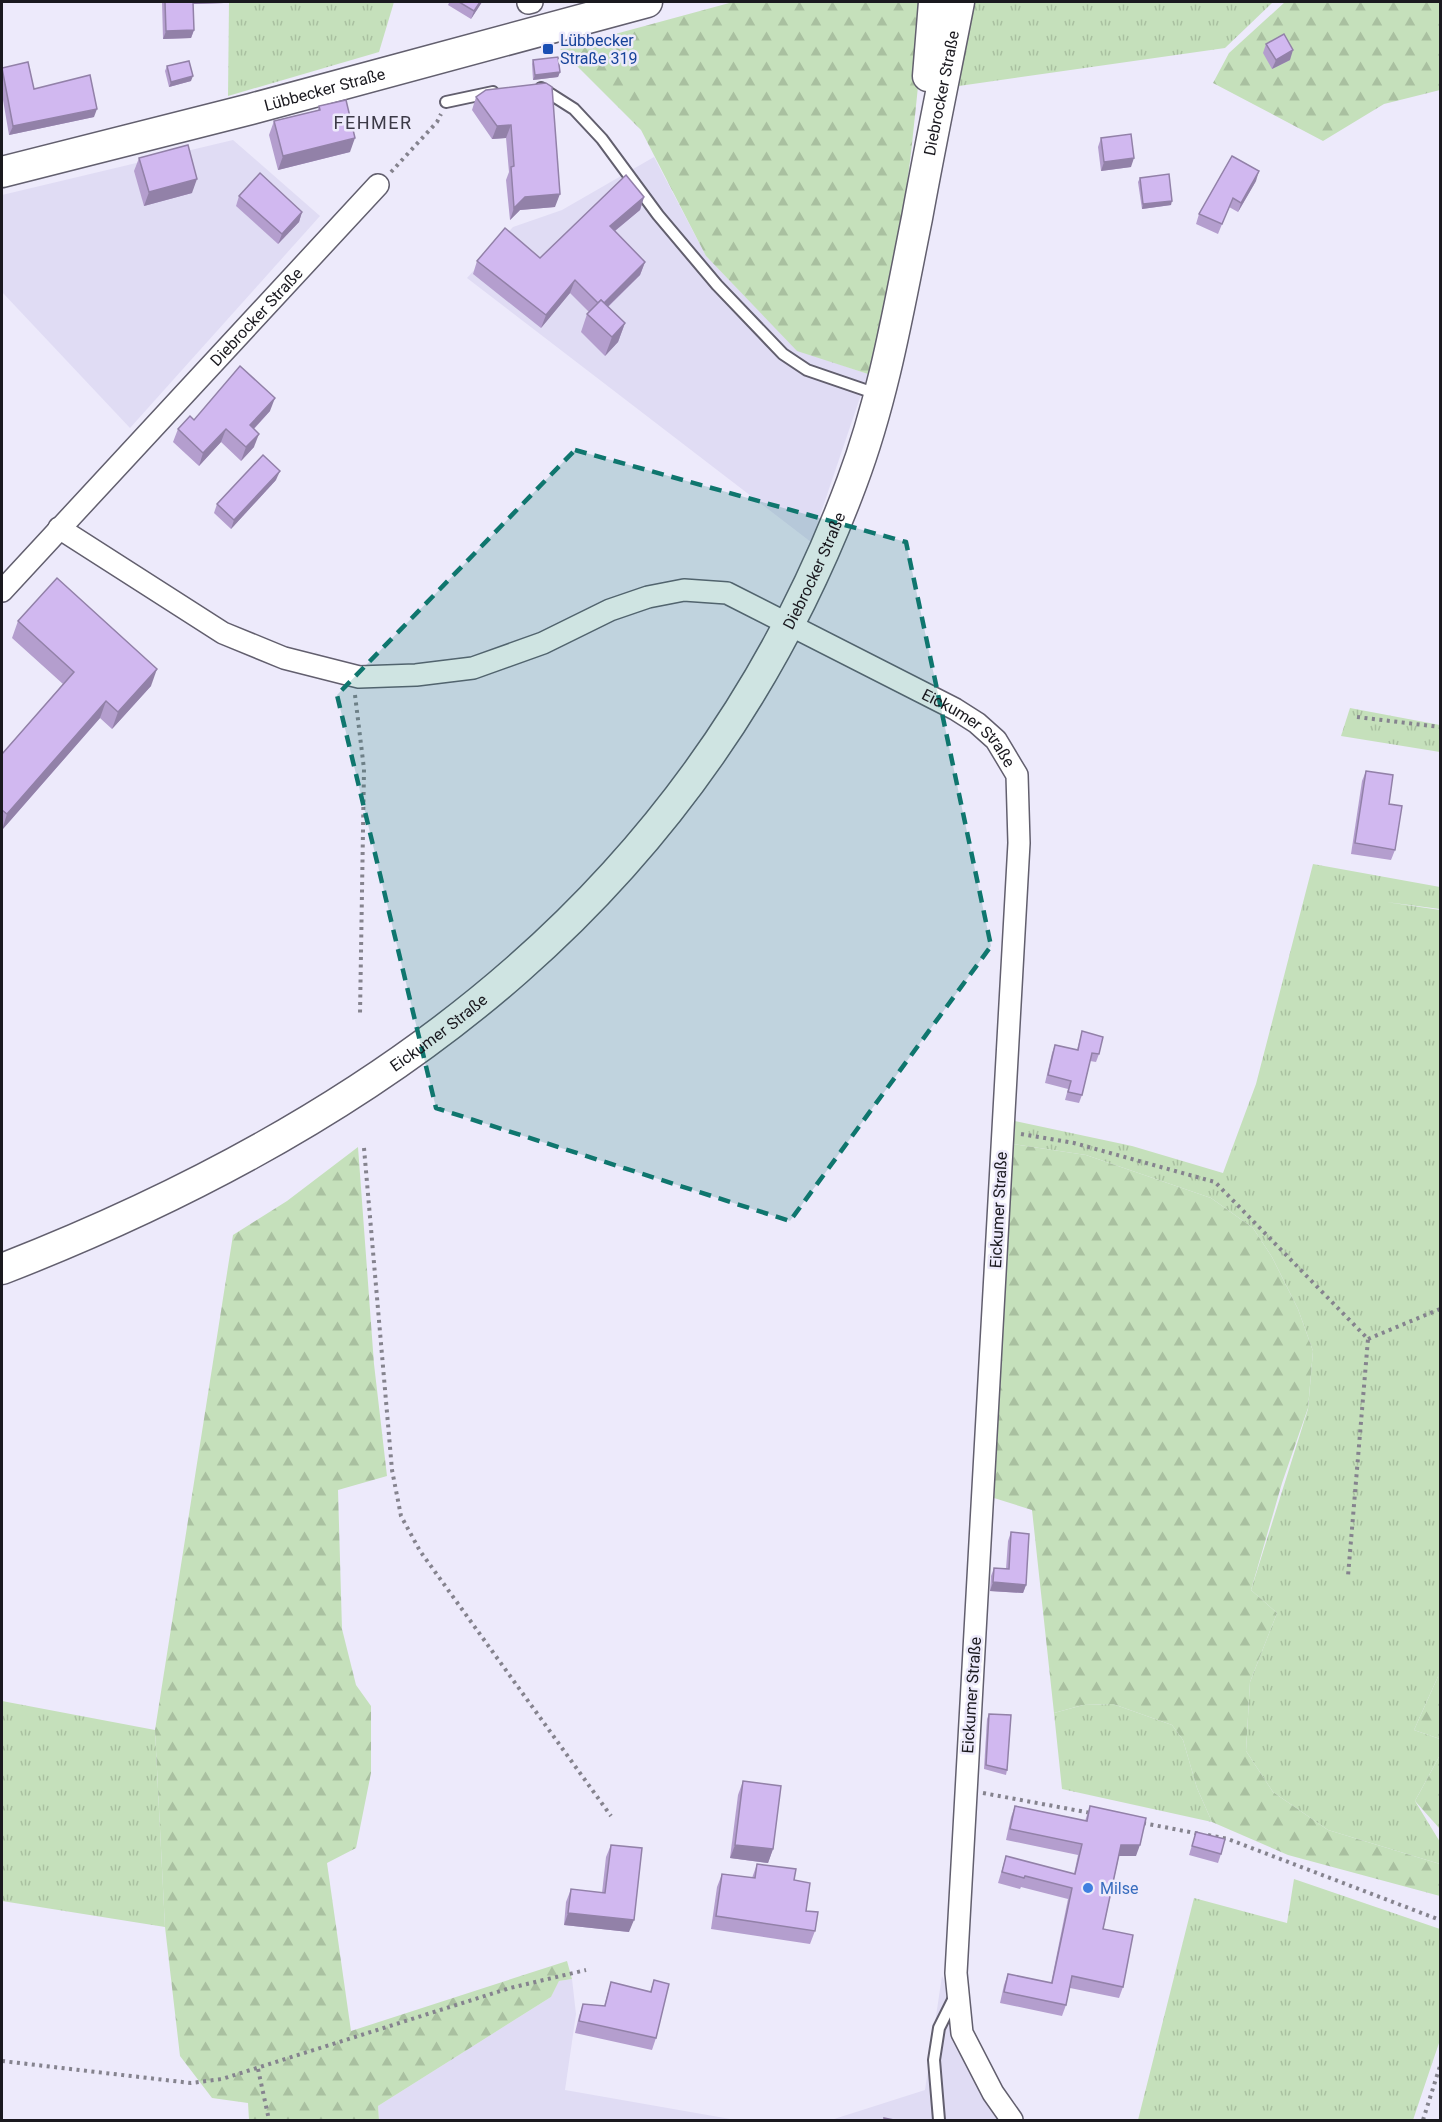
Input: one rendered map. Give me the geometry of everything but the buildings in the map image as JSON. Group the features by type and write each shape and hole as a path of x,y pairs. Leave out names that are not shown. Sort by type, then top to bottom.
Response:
{"main road":[{"name":"Lübbecker Straße","path":"2,172 250,109 647,2"},
{"name":"Diebrocker Straße","path":"916,219 934,2"},
{"name":"Diebrocker Straße","path":"789,624 827,544 853,479 880,395 959,2"},
{"name":"Eickumer Straße","path":"2,1269 126,1216 220,1170 294,1129 403,1060 487,997 566,927 655,830 703,767 769,665 789,624"}],"street":[{"name":"Diebrocker Straße","path":"2,591 378,185"},
{"path":"59,528 223,633 284,658 365,677"},
{"name":"Diebrocker Straße","path":"365,677 416,675 474,668 543,643 610,610 648,597 684,590 727,593 789,624"},
{"name":"Eickumer Straße","path":"789,624 955,709 977,723 996,740 1017,774 1019,843 962,1831 956,1973 962,2033 993,2093 1012,2121"}],"lane":[{"path":"533,88 544,88 574,109 602,139 658,215 717,285 783,354 807,370 880,395"},
{"path":"446,102 501,90"},
{"path":"939,2121 934,2060 939,2028 958,1990"}],"path":[{"path":"378,185 437,122 446,102"},
{"path":"360,1014 364,769 355,697 365,677"},
{"path":"1357,717 1440,727"},
{"path":"1002,1131 1074,1143 1215,1182 1368,1339 1348,1576"},
{"path":"364,1148 392,1470 401,1516 420,1551 611,1816"},
{"path":"1368,1339 1440,1309"},
{"path":"965,1790 1102,1815"},
{"path":"1137,1822 1228,1839 1440,1920"},
{"path":"2,2061 191,2083 222,2079 442,2009 586,1970"},
{"path":"1423,2121 1440,2067"},
{"path":"258,2069 269,2121"}],"highlighted area":[{"path":"575,450 906,542 991,946 790,1221 436,1108 337,695"}],"shaded area":[{"path":"233,140 320,216 130,428 2,292 2,195"},
{"path":"654,157 706,256 797,350 868,374 811,542 467,278 513,227 562,210"},
{"path":"942,1976 949,1990 956,2039 982,2096 999,2120 831,2120 925,2090"},
{"path":"572,1979 576,2014 565,2090 736,2120 379,2120 378,2106 551,1997 559,1981"}],"green space":[{"path":"229,2 394,2 379,52 228,96"},
{"path":"733,2 922,2 919,73 905,202 884,317 868,374 797,351 706,256 641,130 560,49"},
{"path":"970,2 1273,2 1225,48 952,87"},
{"path":"1285,2 1440,2 1440,90 1384,104 1323,141 1213,83 1229,53"},
{"path":"1350,708 1440,725 1440,752 1341,736"},
{"path":"1313,864 1440,887 1440,909 1386,902 1440,910 1440,1672 1414,1730 1440,1739 1440,1755 1415,1801 1440,1842 1440,1864 1328,1830 1273,1792 1246,1751 1250,1682 1277,1613 1251,1590 1308,1409 1313,1351 1298,1309 1272,1257 1253,1228 1211,1198 1086,1155 1013,1144 1015,1121 1132,1146 1223,1173 1256,1084"},
{"path":"1013,1144 1086,1155 1211,1198 1253,1228 1272,1257 1298,1309 1313,1351 1308,1408 1282,1483 1251,1590 1277,1613 1250,1682 1246,1751 1273,1792 1328,1830 1440,1864 1440,1896 1288,1855 1212,1822 1197,1788 1183,1740 1172,1725 1113,1704 1083,1705 1054,1713 1032,1510 994,1498"},
{"path":"358,1147 374,1364 387,1476 338,1490 342,1629 356,1685 371,1706 371,1773 356,1848 327,1863 351,2031 567,1961 572,1979 559,1981 551,1997 378,2106 379,2120 249,2120 248,2103 212,2098 180,2056 165,1927 155,1730 233,1235 287,1201"},
{"path":"1440,1672 1440,1739 1414,1730"},
{"path":"2,1701 155,1730 165,1927 2,1901"},
{"path":"1113,1704 1172,1725 1183,1740 1197,1788 1212,1822 1062,1789 1054,1713 1083,1705"},
{"path":"1440,1755 1440,1829 1415,1801"},
{"path":"1294,1879 1440,1929 1440,2040 1413,2120 1138,2120 1194,1898 1287,1923"}],"place":[{"name":"Lübbecker Straße 319","path":"548,49"},
{"name":"Milse","path":"1088,1888"}],"district":[{"name":"FEHMER","path":"373,123"}]}
